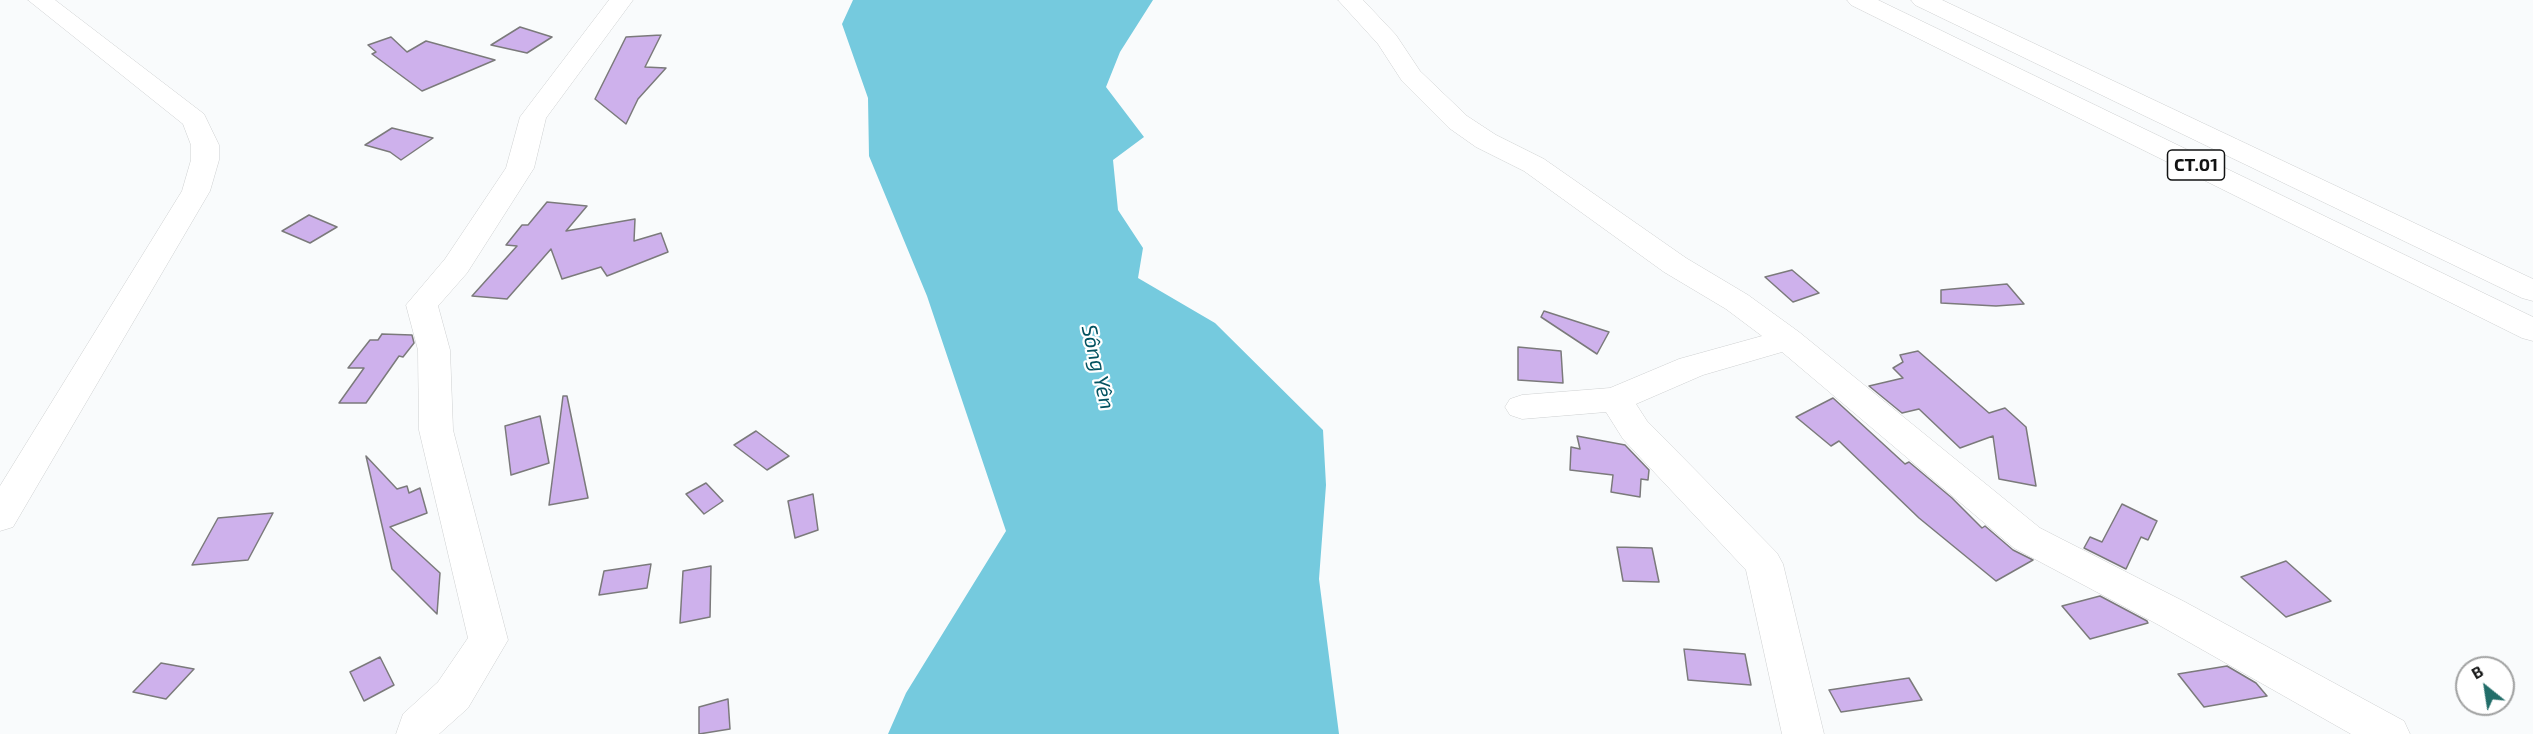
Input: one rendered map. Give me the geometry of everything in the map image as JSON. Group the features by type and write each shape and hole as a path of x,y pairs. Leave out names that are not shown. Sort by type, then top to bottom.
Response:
{"main road":[{"path":"0,517 196,191 202,177 205,160 205,145 195,120 40,0"},
{"path":"417,734 418,727 453,695 488,640 436,430 434,350 422,305 456,266 520,168 533,117 621,0"},
{"path":"1350,0 1387,40 1411,76 1458,122 1486,141 1553,177 1675,265 1737,302 1788,340 2027,538 2171,613 2389,734"},
{"name":"CT.01","path":"1859,0 2533,330"},
{"name":"CT.01","path":"1923,0 2533,291"},
{"path":"1522,407 1615,399 1691,367 1788,340"},
{"path":"1615,399 1635,430 1764,564 1803,734"}],"water":[{"name":"Sông Yên","path":"853,0 1153,0 1120,52 1106,87 1144,137 1113,160 1118,210 1143,248 1138,278 1215,323 1323,430 1326,485 1319,579 1339,734 888,734 906,693 1006,531 927,296 869,156 868,98 842,24"}],"building":[{"path":"520,27 552,37 527,53 491,45"},
{"path":"661,35 645,67 666,68 638,99 626,124 595,99 626,37"},
{"path":"391,37 407,52 426,41 495,60 422,91 372,54 376,52 368,45"},
{"path":"392,128 433,138 401,160 390,152 365,145"},
{"path":"547,202 587,206 566,231 635,219 634,241 661,233 668,252 607,276 601,267 562,279 551,249 507,299 472,296 517,246 506,245 522,225 528,225"},
{"path":"309,215 337,227 310,243 282,231"},
{"path":"1792,270 1819,293 1793,302 1765,277"},
{"path":"2007,284 2024,304 1996,306 1941,303 1941,290"},
{"path":"1544,311 1609,332 1597,354 1541,317"},
{"path":"382,334 412,335 414,343 403,357 399,356 366,403 339,403 364,368 348,368 370,340 378,340"},
{"path":"1518,347 1561,351 1563,383 1518,380"},
{"path":"1918,351 1989,413 2005,408 2026,427 2036,486 1999,479 1993,436 1960,448 1919,409 1902,413 1869,386 1903,378 1893,368 1903,362 1900,355"},
{"path":"563,396 567,396 588,498 549,505"},
{"path":"1833,398 1905,464 1909,462 1952,498 1982,528 1985,526 2013,550 2033,560 1996,581 1919,518 1839,441 1831,446 1796,417"},
{"path":"540,416 549,463 511,475 505,426"},
{"path":"756,431 789,456 767,470 734,445"},
{"path":"1577,436 1625,445 1649,470 1648,480 1641,479 1640,497 1611,492 1613,475 1570,470 1571,447 1580,449"},
{"path":"366,456 397,489 407,486 409,493 420,488 427,513 390,527 440,573 437,614 392,569"},
{"path":"706,483 723,501 704,514 686,494"},
{"path":"813,494 818,530 795,538 788,501"},
{"path":"2122,504 2157,521 2148,540 2141,537 2126,569 2084,548 2090,537 2102,542"},
{"path":"273,513 248,560 192,565 218,518"},
{"path":"1617,547 1652,548 1659,582 1623,581"},
{"path":"2286,561 2331,601 2286,617 2241,577"},
{"path":"651,564 647,588 599,595 604,571"},
{"path":"711,566 710,617 680,623 683,571"},
{"path":"2100,596 2148,623 2090,639 2062,606"},
{"path":"1684,649 1745,654 1751,685 1688,680"},
{"path":"380,657 394,685 364,701 350,672"},
{"path":"161,663 194,669 166,699 133,692"},
{"path":"2227,666 2256,683 2267,696 2204,707 2178,674"},
{"path":"1909,678 1922,700 1841,712 1829,690"},
{"path":"728,699 730,729 699,734 699,707"}]}
